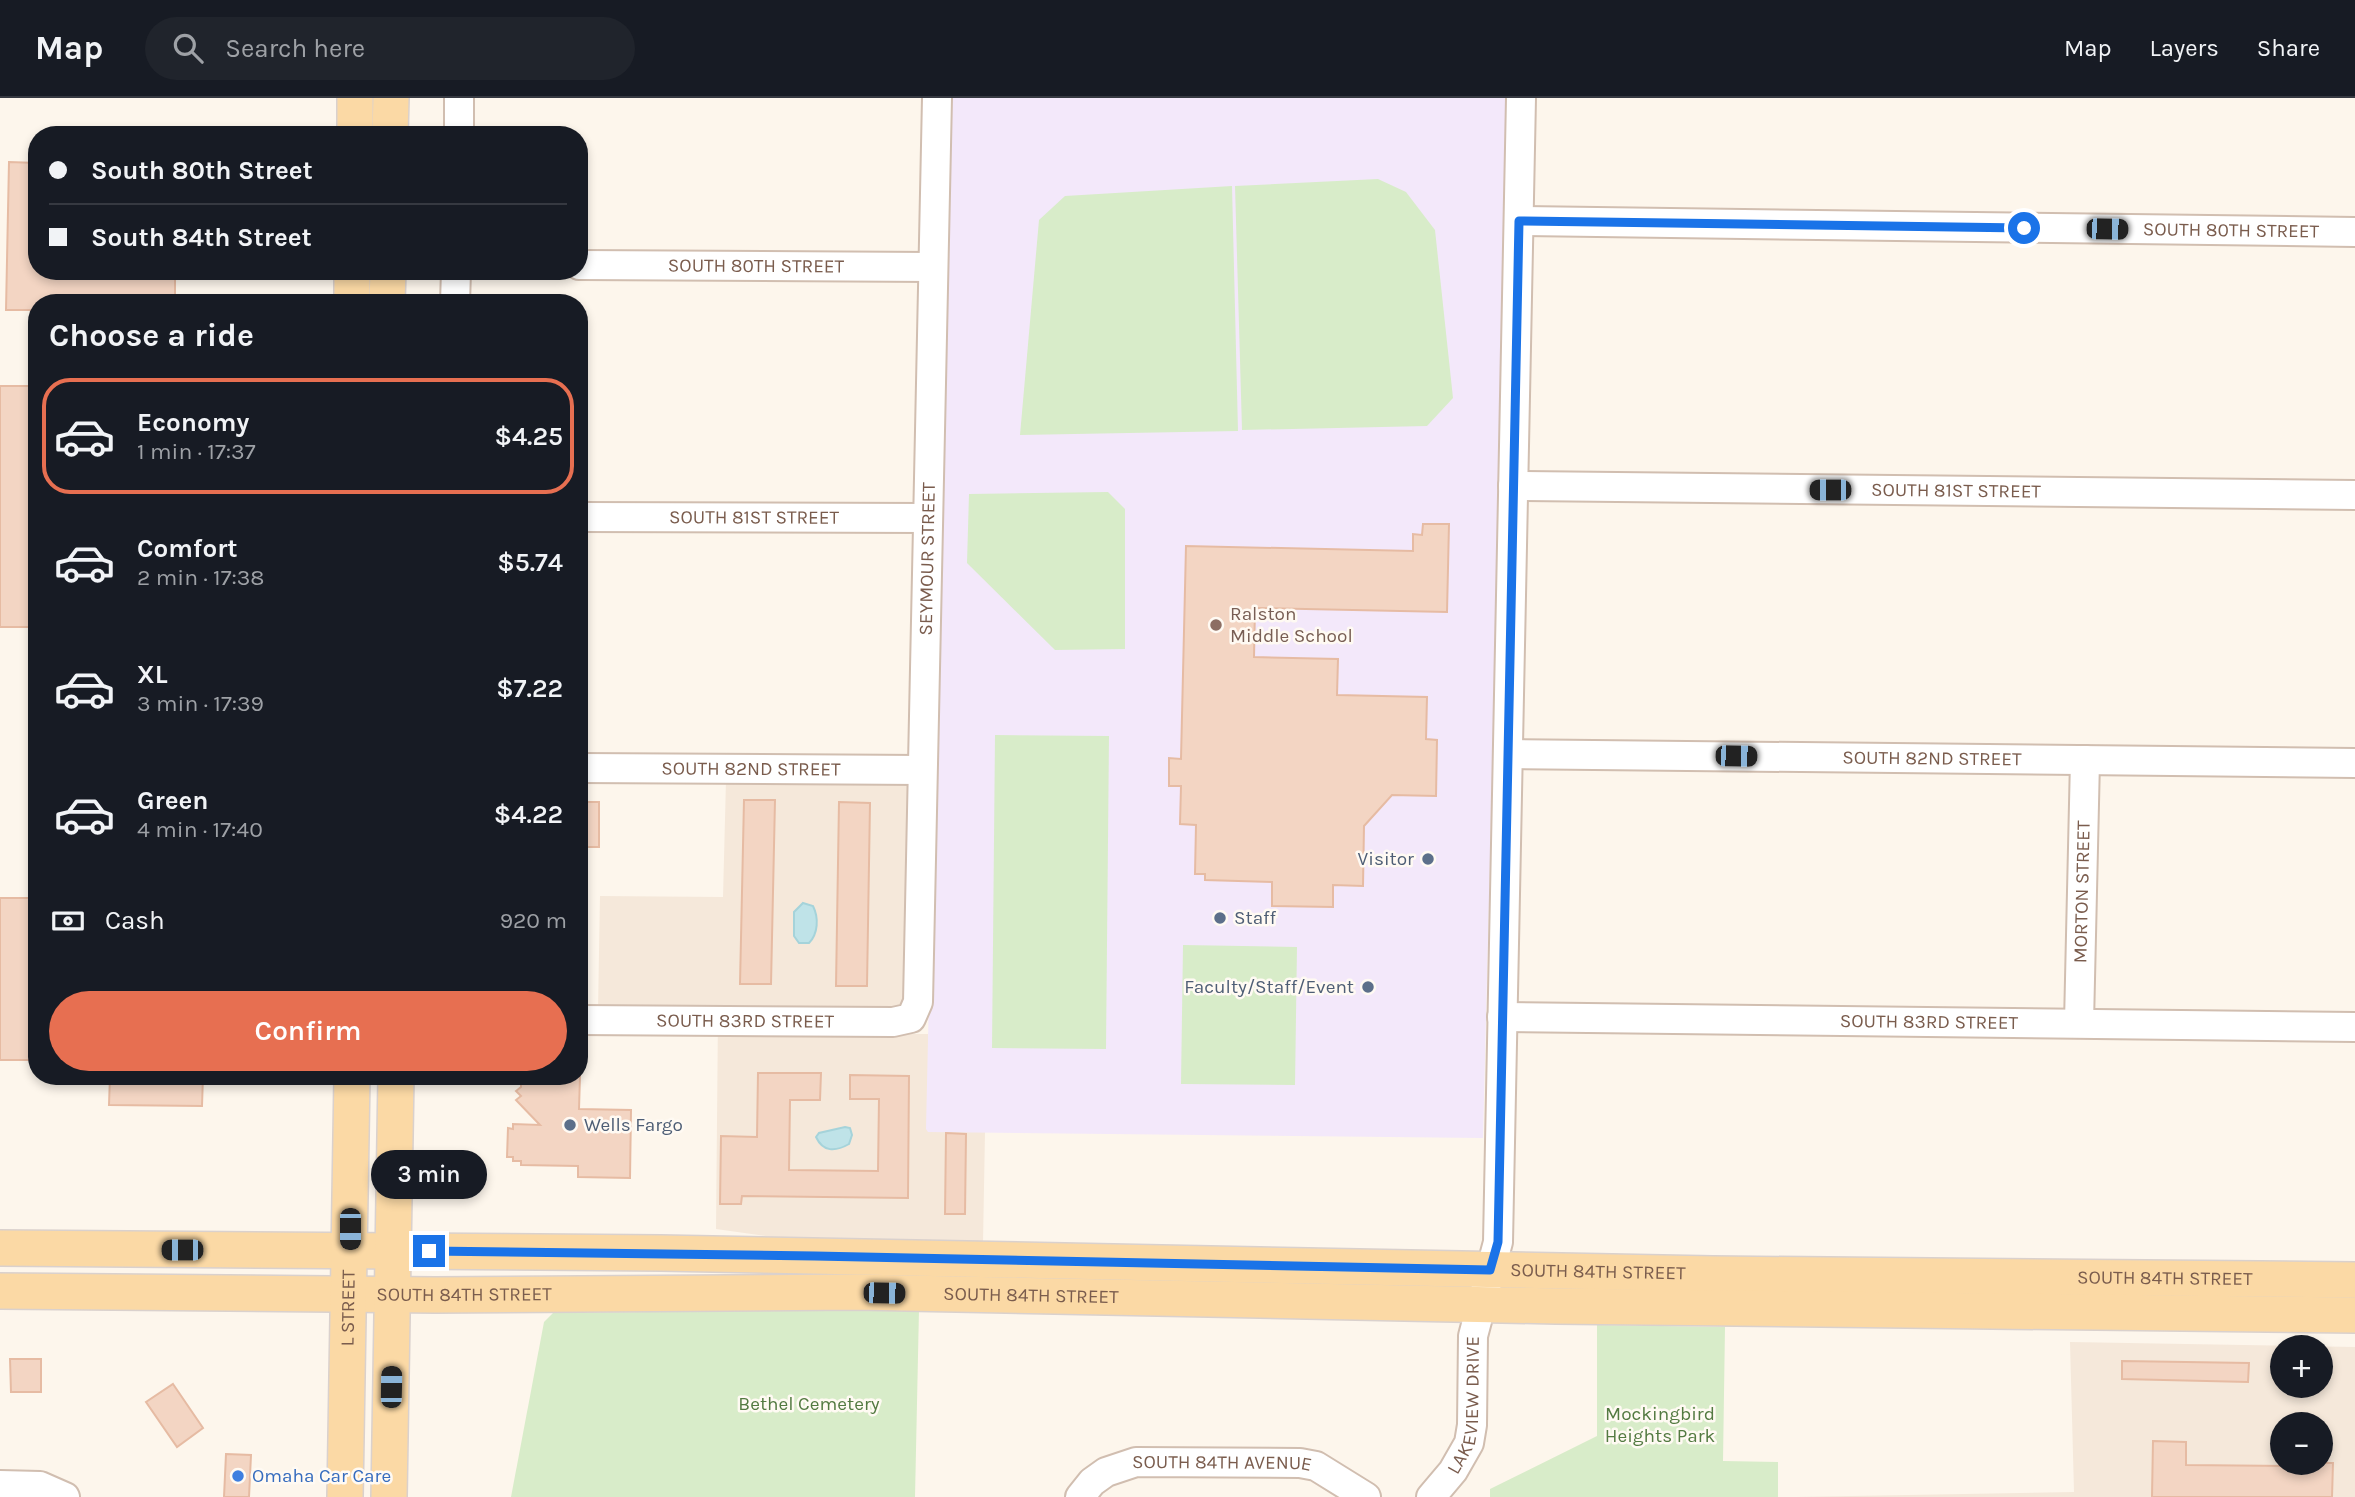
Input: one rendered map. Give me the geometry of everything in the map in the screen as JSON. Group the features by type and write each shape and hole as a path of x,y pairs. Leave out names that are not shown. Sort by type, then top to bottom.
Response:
{"main road":[{"path":"355,98 355,126"},
{"path":"390,126 391,98"},
{"name":"L STREET","path":"345,1497 352,1085"},
{"path":"389,1497 396,1085"},
{"name":"SOUTH 84TH STREET","path":"0,1248 815,1256 1490,1270 2355,1280"},
{"name":"SOUTH 84TH STREET","path":"0,1291 394,1295 857,1292 1481,1304 2355,1315"}],"street":[{"path":"459,98 459,126"},
{"name":"SEYMOUR STREET","path":"911,1018 918,1002 937,98"},
{"name":"LAKEVIEW DRIVE","path":"1431,1497 1453,1471 1469,1443 1472,1425 1473,1336 1498,1242 1521,98"},
{"name":"SOUTH 80TH STREET","path":"1519,221 2355,232"},
{"name":"SOUTH 80TH STREET","path":"588,265 933,267"},
{"name":"SOUTH 81ST STREET","path":"1513,486 2355,495"},
{"name":"SOUTH 81ST STREET","path":"588,517 928,519"},
{"name":"SOUTH 82ND STREET","path":"1508,754 2355,763"},
{"name":"MORTON STREET","path":"2080,1023 2085,760"},
{"name":"SOUTH 82ND STREET","path":"588,768 922,770"},
{"name":"SOUTH 83RD STREET","path":"1502,1017 2355,1027"},
{"name":"SOUTH 83RD STREET","path":"588,1020 893,1022 911,1018"},
{"name":"SOUTH 84TH AVENUE","path":"1080,1497 1092,1482 1106,1472 1136,1462 1300,1462 1327,1472 1366,1497"},
{"path":"0,1485 40,1486 65,1497"}],"shaded area":[{"name":"Ralston Middle School","path":"949,98 1509,98 1483,1138 928,1132 926,1129"},
{"path":"726,780 912,780 906,1034 928,1034 928,1132 985,1132 983,1243 801,1241 716,1229 718,1013 598,1010 600,896 723,897"},
{"path":"2070,1342 2270,1346 2270,1398 2333,1398 2333,1347 2355,1347 2355,1497 1795,1497 2074,1492"}],"green space":[{"path":"1378,179 1406,192 1435,230 1453,398 1427,426 1242,430 1235,186"},
{"path":"1232,186 1238,431 1020,435 1039,220 1065,196"},
{"path":"1108,492 1125,509 1125,649 1055,650 967,563 969,494"},
{"path":"995,735 1109,736 1106,1049 992,1048"},
{"path":"1183,945 1297,947 1295,1085 1181,1084"},
{"name":"Bethel Cemetery","path":"919,1309 915,1497 511,1497 544,1322 553,1313"},
{"name":"Mockingbird Heights Park","path":"1597,1325 1725,1327 1723,1461 1778,1462 1778,1497 1490,1497 1490,1489 1597,1436"}],"water":[{"path":"803,903 813,906 816,916 816,931 809,943 799,943 794,936 794,912"},
{"path":"850,1128 852,1135 849,1144 839,1148 826,1148 816,1137 819,1133"}],"building":[{"path":"9,162 28,163 28,280 175,280 175,294 28,294 28,310 6,310"},
{"path":"0,386 28,386 28,627 0,627"},
{"path":"1423,524 1449,524 1447,612 1255,608 1254,657 1338,659 1337,695 1427,697 1426,739 1437,740 1436,796 1392,795 1364,826 1363,886 1333,885 1333,907 1272,906 1272,882 1205,880 1205,874 1195,874 1196,825 1180,824 1181,786 1169,786 1169,758 1181,759 1186,546 1413,551 1413,534 1422,535"},
{"path":"744,800 775,800 771,984 740,984"},
{"path":"588,802 599,802 599,847 588,847"},
{"path":"839,802 870,803 867,986 836,986"},
{"path":"0,898 28,898 28,1060 0,1060"},
{"path":"758,1073 821,1073 820,1100 790,1100 789,1170 878,1171 879,1099 850,1099 850,1075 909,1076 908,1198 742,1196 741,1204 720,1204 721,1136 757,1137"},
{"path":"110,1085 203,1085 202,1106 109,1105"},
{"path":"580,1085 579,1109 631,1110 630,1178 578,1177 578,1166 521,1165 521,1161 513,1161 513,1157 507,1157 508,1128 513,1129 513,1124 540,1125 516,1100 521,1096 516,1091 521,1087"},
{"path":"946,1133 966,1134 965,1214 945,1214"},
{"path":"10,1359 41,1359 41,1392 11,1392"},
{"path":"2122,1361 2249,1363 2248,1382 2122,1379"},
{"path":"173,1384 203,1428 177,1447 146,1402"},
{"path":"2153,1441 2186,1442 2186,1465 2270,1466 2270,1475 2333,1475 2332,1497 2152,1497"},
{"name":"Omaha Car Care","path":"226,1454 251,1455 249,1497 224,1497"}],"place":[{"name":"Ralston Middle School","path":"1216,625"},
{"name":"Visitor","path":"1428,859"},
{"name":"Staff","path":"1220,918"},
{"name":"Faculty/Staff/Event","path":"1368,987"},
{"name":"Wells Fargo","path":"570,1125"},
{"name":"Omaha Car Care","path":"238,1476"}],"route":[{"path":"429,1251 1490,1270 1498,1242 1519,221 2024,228"}]}
